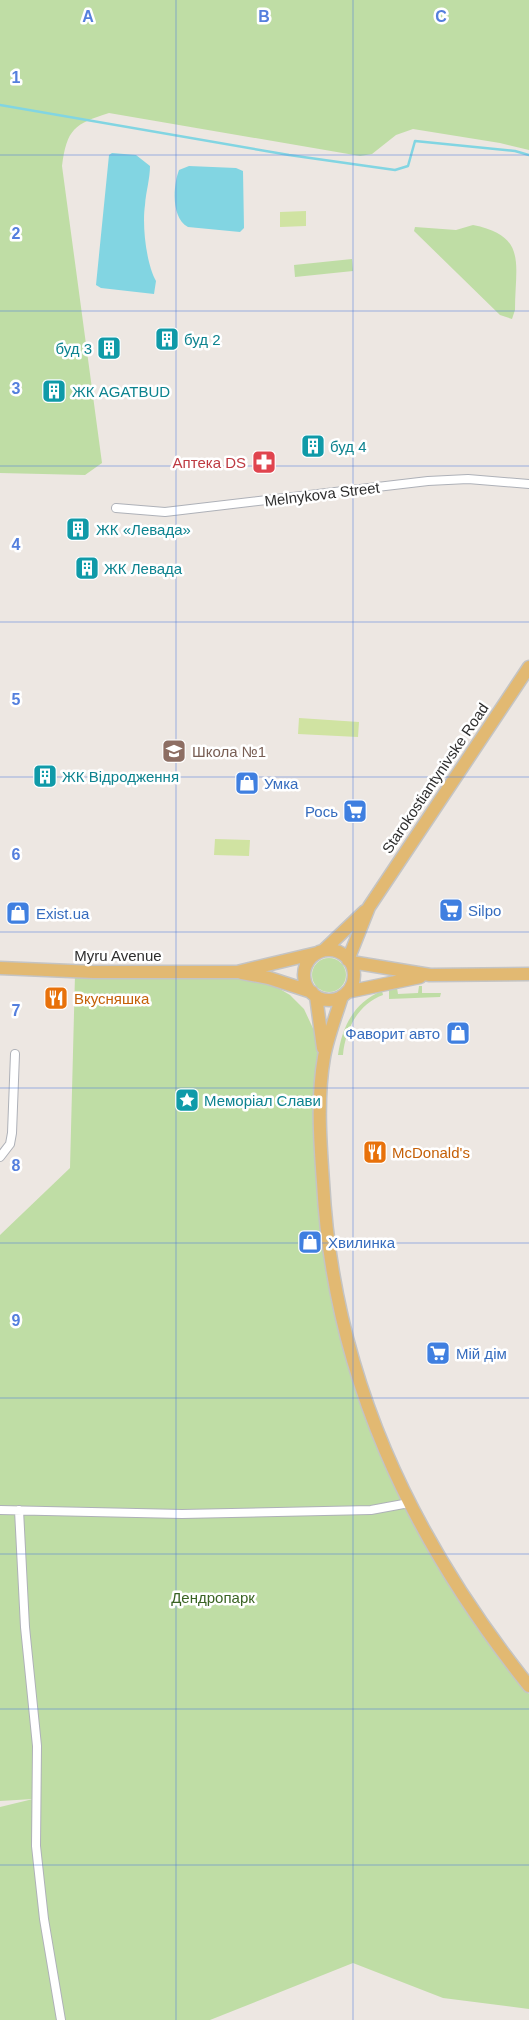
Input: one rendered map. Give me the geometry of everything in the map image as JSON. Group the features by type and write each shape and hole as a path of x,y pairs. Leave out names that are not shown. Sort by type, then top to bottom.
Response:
{"main road":[{"name":"Starokostiantynivske Road","path":"369,907 529,667"},
{"path":"369,907 321,952 309,960 304,971 306,983 314,994 324,1059 320,1140 327,1241 339,1307 355,1373 368,1411 409,1503 440,1560 475,1614 529,1686"},
{"path":"324,1059 345,994 354,978 350,961 369,907"},
{"path":"321,952 340,952 350,961 430,975 529,974"},
{"name":"Myru Avenue","path":"237,972 321,952"},
{"name":"Myru Avenue","path":"0,968 94,972 237,972 269,978 314,994"},
{"path":"314,994 326,1000 430,975"}],"street":[{"name":"Melnykova Street","path":"116,508 165,512 428,481 468,479 529,484"},
{"path":"0,1157 10,1144 12,1133 14,1054"},
{"path":"0,1510 182,1514 371,1510 409,1503"},
{"path":"19,1510 25,1627 38,1746 36,1846 44,1918 61,2020"}],"green space":[{"path":"0,0 529,0 529,150 500,143 413,129 396,135 372,154 360,156 109,113 80,125 70,136 62,166 102,463 85,475 0,473"},
{"path":"306,211 306,226 280,227 280,212"},
{"path":"473,225 491,230 503,236 515,254 515,310 512,319 500,315 414,231 415,227 456,230"},
{"path":"352,259 353,271 295,277 294,265"},
{"path":"299,718 359,722 358,737 298,734"},
{"path":"215,839 250,840 249,856 214,855"},
{"path":"329,958 341,963 346,975 341,987 329,992 317,987 312,975 317,963"},
{"name":"Дендропарк","path":"75,975 236,975 268,982 290,995 304,1009 317,1037 320,1059 317,1141 352,1374 478,1624 529,1694 529,2009 443,1998 353,1963 210,2020 0,2020 0,1807 33,1799 0,1801 0,1235 70,1168"},
{"path":"419,986 422,986 422,993 441,993 440,997 389,999 389,989 397,988 398,994 418,993"},
{"path":"382,991 383,995 366,1005 354,1019 347,1036 343,1055 338,1055 346,1025 351,1017 364,1002"}],"water":[{"path":"112,153 136,155 150,166 144,223 147,254 156,281 154,294 101,288 96,285 109,155"},
{"path":"189,166 236,168 243,171 244,228 240,232 188,227 182,223 176,209 175,184 179,170"}],"waterway":[{"path":"0,105 289,155 395,170 408,166 415,141 515,151 529,155"}],"place":[{"name":"буд 2","path":"167,339"},
{"name":"буд 3","path":"109,348"},
{"name":"ЖК AGATBUD","path":"54,391"},
{"name":"буд 4","path":"313,446"},
{"name":"Аптека DS","path":"264,462"},
{"name":"ЖК «Левада»","path":"78,529"},
{"name":"ЖК Левада","path":"87,568"},
{"name":"Школа №1","path":"174,751"},
{"name":"ЖК Відродження","path":"45,776"},
{"name":"Умка","path":"247,783"},
{"name":"Рось","path":"355,811"},
{"name":"Silpo","path":"451,910"},
{"name":"Exist.ua","path":"18,913"},
{"name":"Вкусняшка","path":"56,998"},
{"name":"Фаворит авто","path":"458,1033"},
{"name":"Меморіал Слави","path":"187,1100"},
{"name":"McDonald's","path":"375,1152"},
{"name":"Хвилинка","path":"310,1242"},
{"name":"Мій дім","path":"438,1353"}]}
